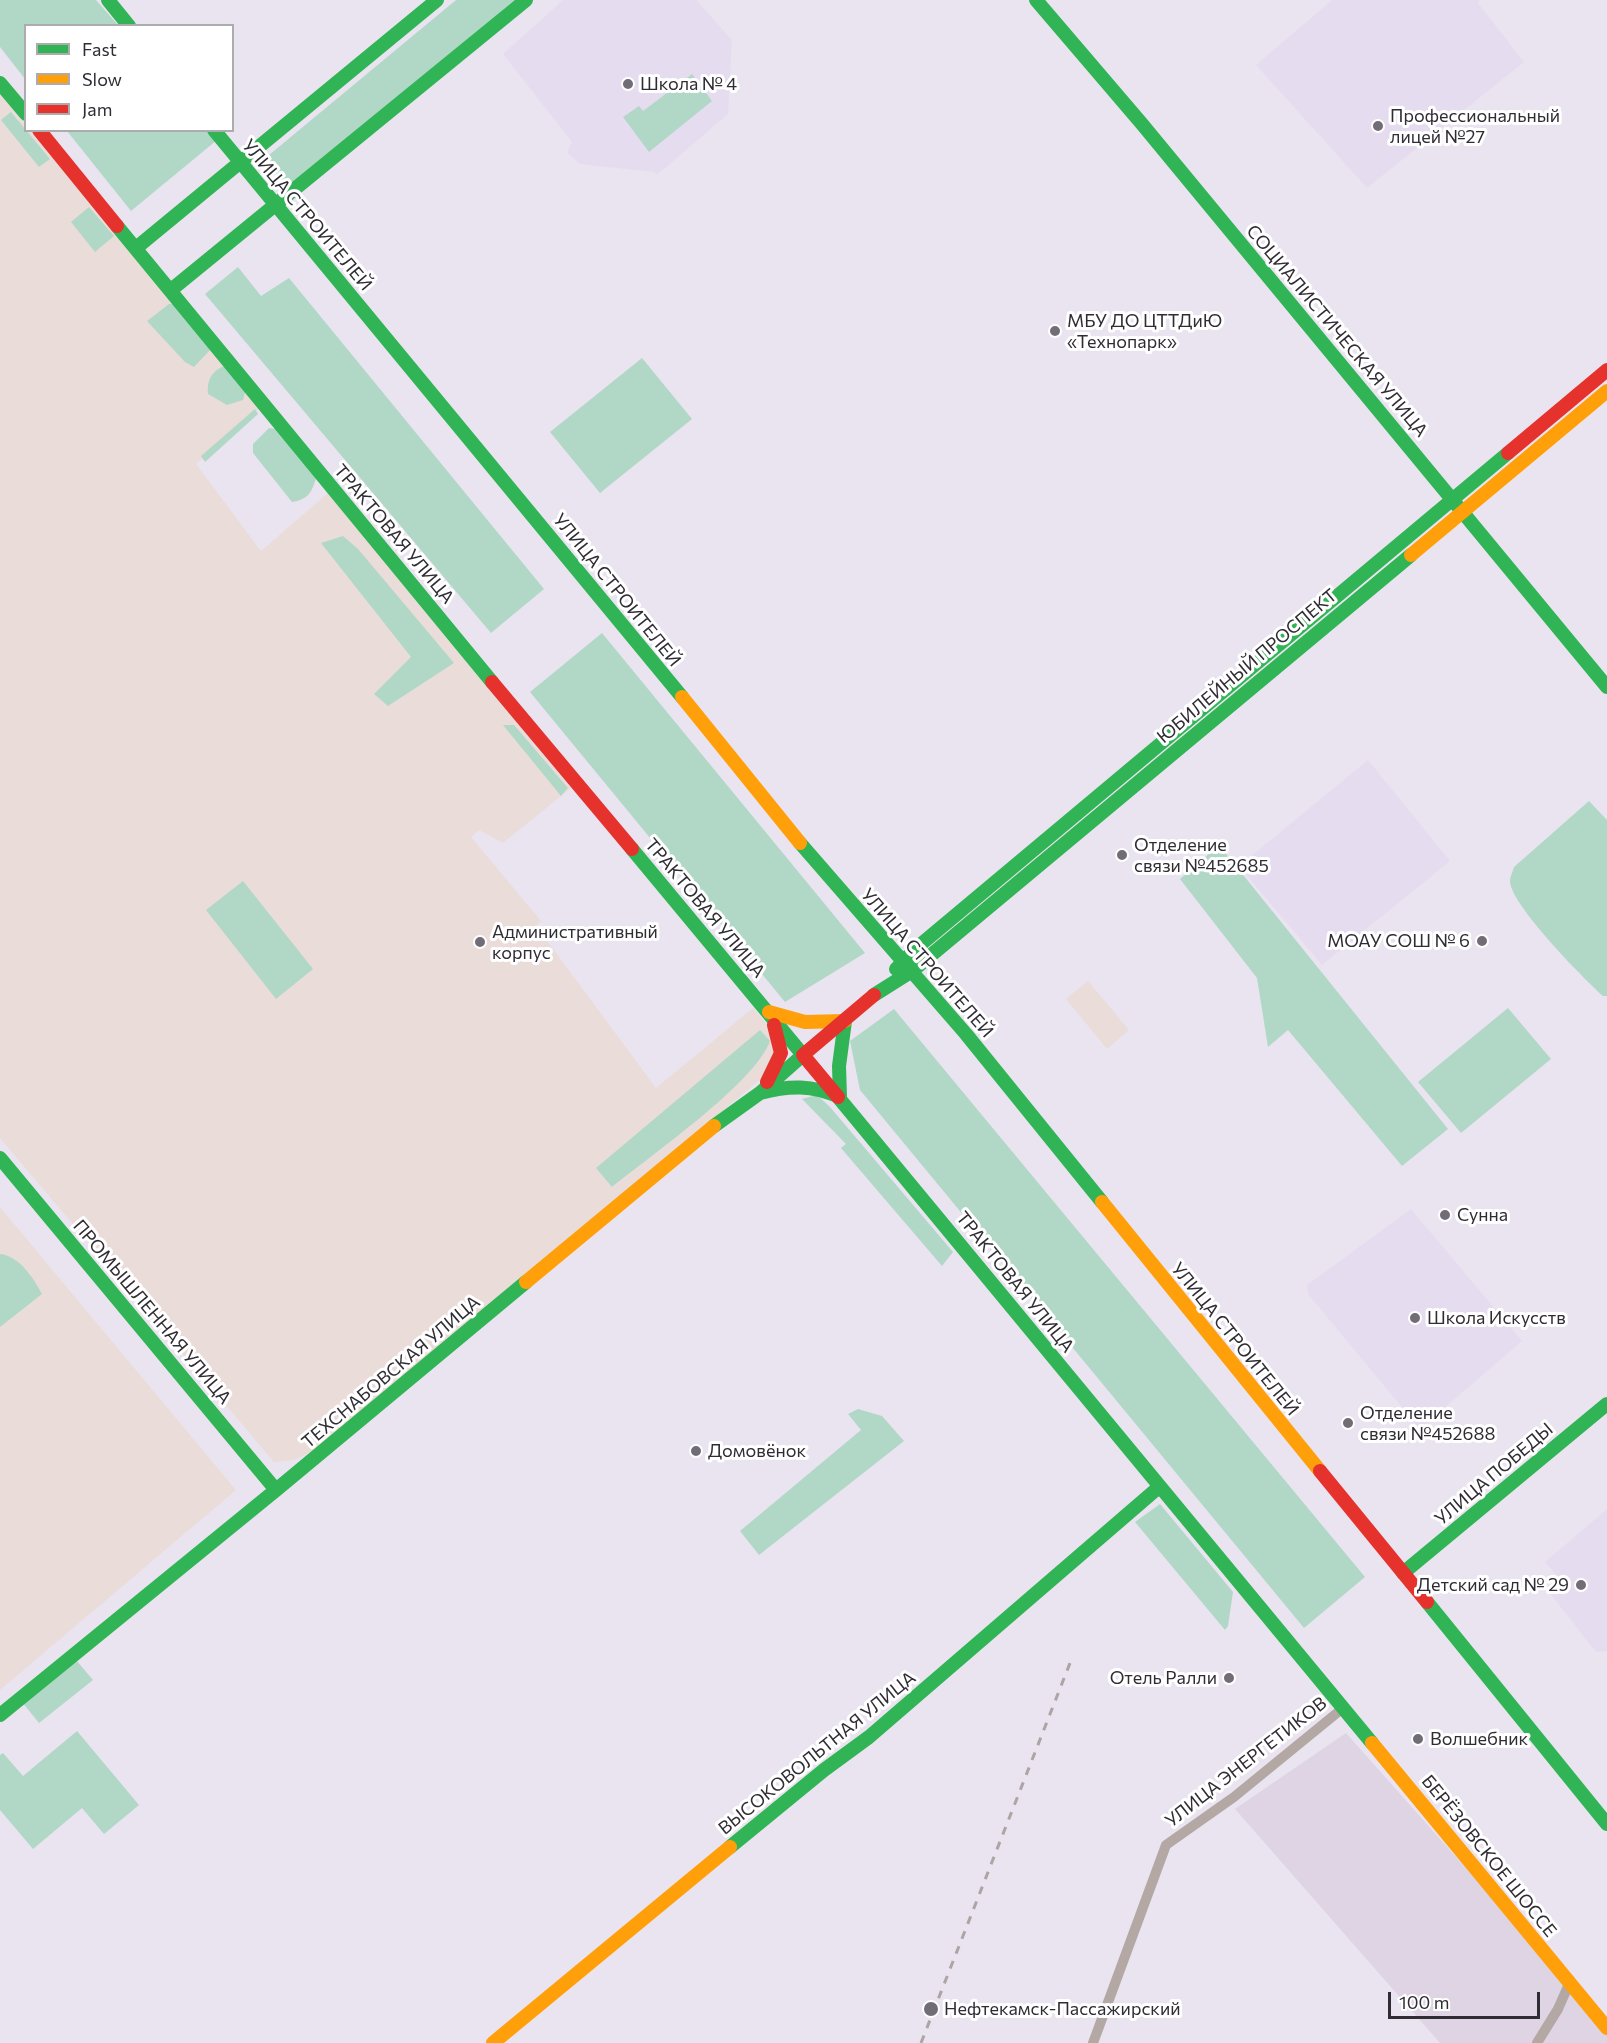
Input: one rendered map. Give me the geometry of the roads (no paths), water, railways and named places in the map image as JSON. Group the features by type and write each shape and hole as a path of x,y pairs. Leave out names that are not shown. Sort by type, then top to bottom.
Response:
{"main road":[{"path":"108,0 127,24"},
{"path":"136,248 437,0"},
{"path":"171,290 277,206 526,0"},
{"name":"СОЦИАЛИСТИЧЕСКАЯ УЛИЦА","path":"1036,0 1607,687"},
{"path":"0,83 24,112"},
{"name":"ТРАКТОВАЯ УЛИЦА","path":"41,132 336,494 840,1097 1343,1708"},
{"name":"УЛИЦА СТРОИТЕЛЕЙ","path":"216,132 748,777 802,846 912,971 1607,1824"},
{"path":"885,986 902,961 1607,370"},
{"name":"ЮБИЛЕЙНЫЙ ПРОСПЕКТ","path":"885,986 912,971 1607,391"},
{"name":"ТЕХСНАБОВСКАЯ УЛИЦА","path":"0,1716 714,1126 760,1093 885,986"},
{"path":"760,1093 803,1084 820,1088 840,1097 839,1066 845,1021 806,1022 769,1012"},
{"path":"760,1093 781,1053 780,1040 769,1012"},
{"name":"ПРОМЫШЛЕННАЯ УЛИЦА","path":"0,1158 276,1490"},
{"name":"УЛИЦА ПОБЕДЫ","path":"1403,1573 1607,1404"},
{"name":"ВЫСОКОВОЛЬТНАЯ УЛИЦА","path":"494,2043 824,1770 868,1737 1160,1487"},
{"name":"БЕРЁЗОВСКОЕ ШОССЕ","path":"1343,1708 1607,2028"}],"street":[{"name":"УЛИЦА ЭНЕРГЕТИКОВ","path":"1093,2043 1166,1845 1234,1797 1343,1708"},
{"path":"1537,2043 1558,2009 1569,1984"}],"railway":[{"path":"921,2043 1072,1658"}],"place":[{"name":"Школа № 4","path":"628,84"},
{"name":"Профессиональный лицей №27","path":"1378,126"},
{"name":"МБУ ДО ЦТТДиЮ «Технопарк»","path":"1055,331"},
{"name":"Отделение связи №452685","path":"1122,855"},
{"name":"МОАУ СОШ № 6","path":"1482,941"},
{"name":"Административный корпус","path":"480,942"},
{"name":"Сунна","path":"1445,1215"},
{"name":"Школа Искусств","path":"1415,1318"},
{"name":"Отделение связи №452688","path":"1348,1423"},
{"name":"Домовёнок","path":"696,1451"},
{"name":"Детский сад № 29","path":"1581,1585"},
{"name":"Отель Ралли","path":"1229,1678"},
{"name":"Волшебник","path":"1418,1739"},
{"name":"Нефтекамск-Пассажирский","path":"931,2009"}]}
